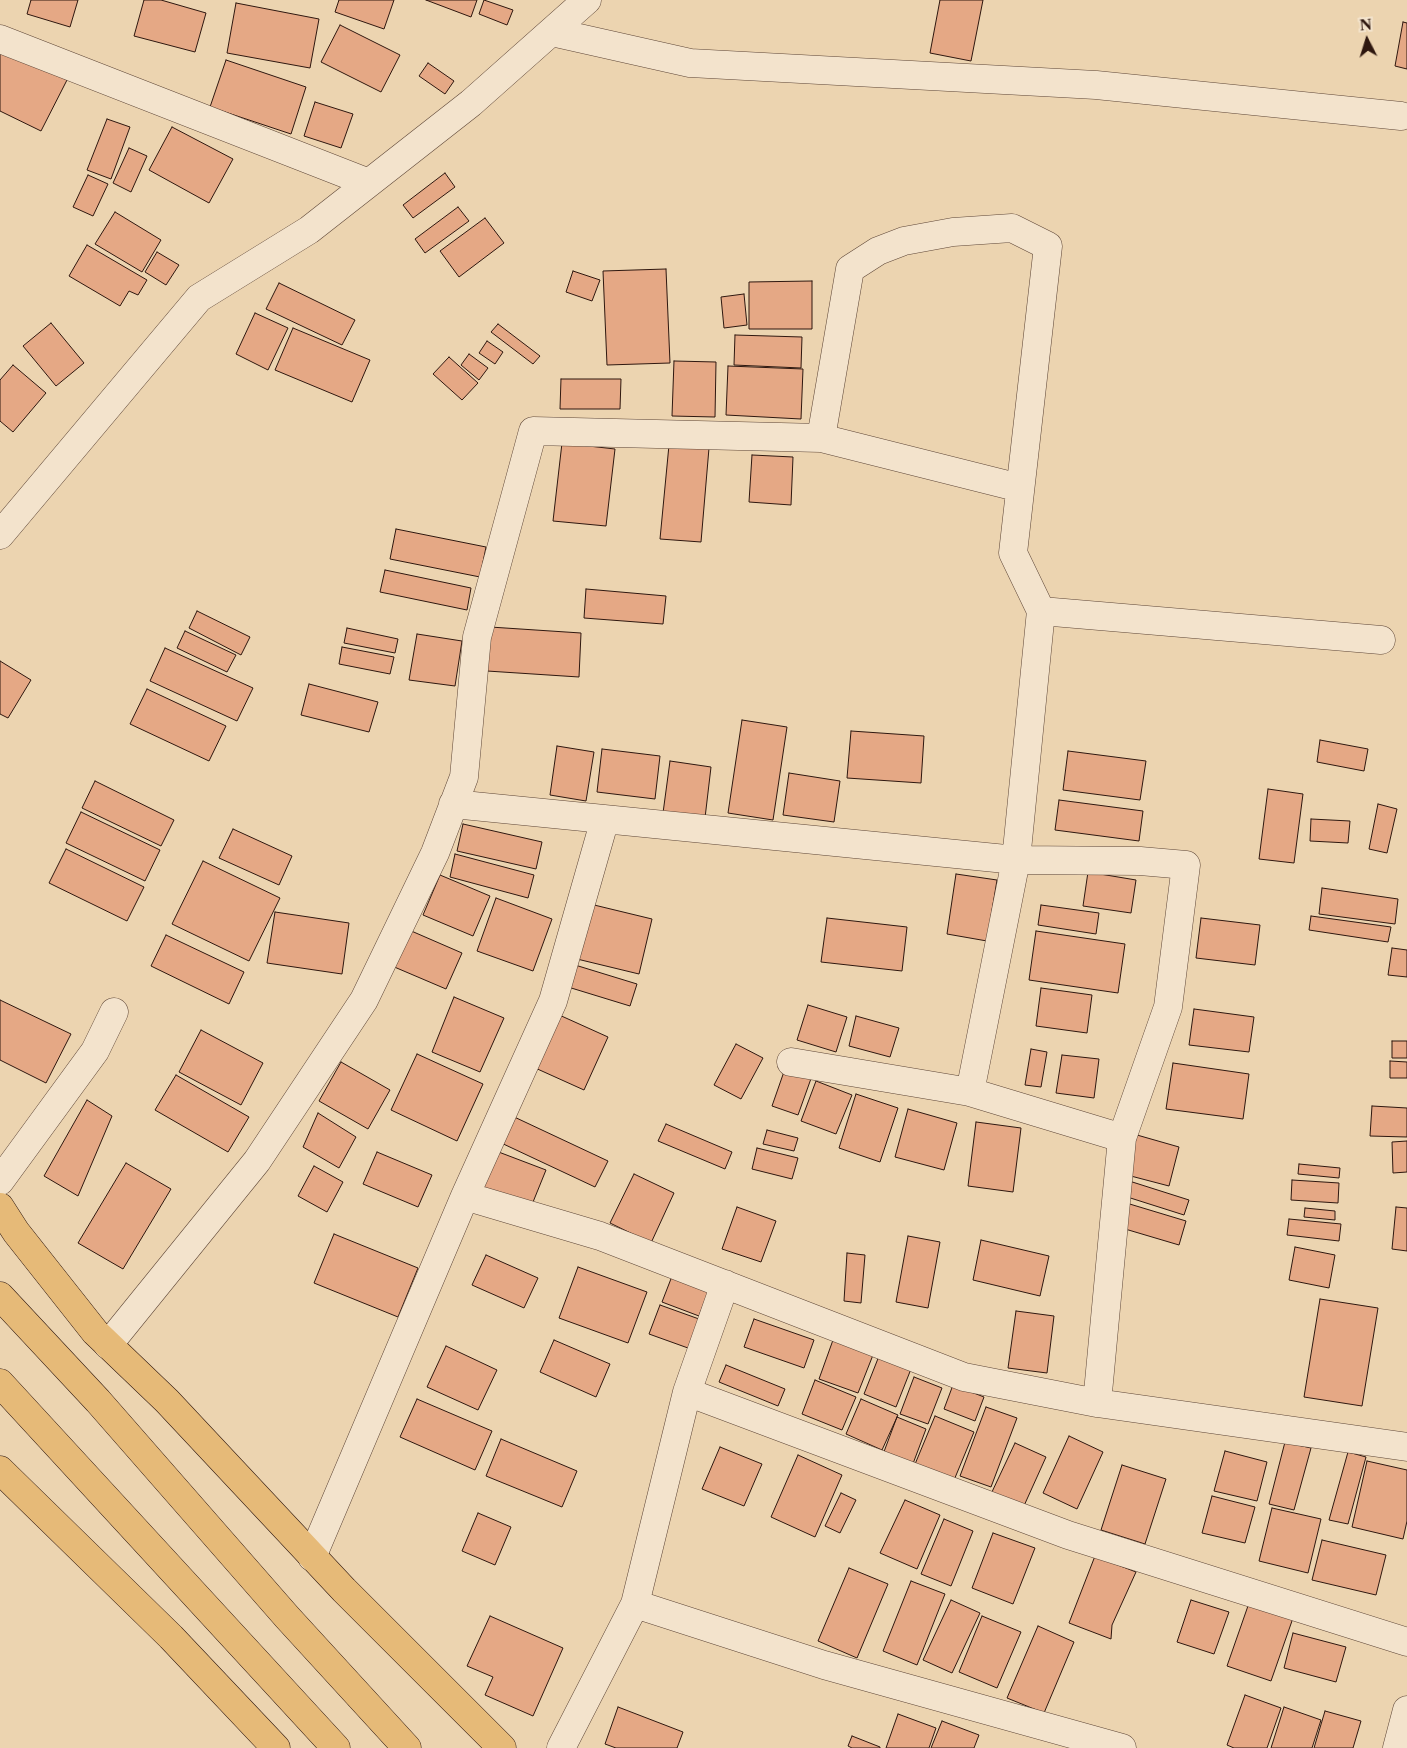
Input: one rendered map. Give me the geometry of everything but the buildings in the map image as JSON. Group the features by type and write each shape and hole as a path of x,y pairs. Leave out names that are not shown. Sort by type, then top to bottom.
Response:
{"main road":[{"path":"0,1207 22,1240 95,1332 167,1402 312,1557 502,1748"},
{"path":"0,1296 98,1401 287,1617 407,1748"},
{"path":"0,1383 336,1748"},
{"path":"0,1470 171,1637 276,1748"}],"street":[{"path":"0,535 199,298 309,230 471,102 587,0"},
{"path":"552,32 690,63 1096,85 1401,116"},
{"path":"0,39 369,183"},
{"path":"821,438 850,269 878,251 904,241 953,232 1012,228 1048,246 1013,553 1041,611 1016,860 970,1092"},
{"path":"108,1345 257,1161 364,1000 435,853 464,777 477,637 533,431 821,438 1020,488"},
{"path":"1041,611 1381,640"},
{"path":"454,804 1016,860 1140,862 1186,865 1168,1007 1122,1138 1097,1402"},
{"path":"312,1557 465,1196 553,1001 605,819"},
{"path":"0,1181 94,1051 114,1012"},
{"path":"790,1062 970,1092 1122,1138"},
{"path":"465,1196 600,1236 964,1377 1097,1402 1407,1447"},
{"path":"561,1748 635,1604 687,1392 725,1284"},
{"path":"687,1392 1068,1535 1407,1642"},
{"path":"635,1604 824,1664 1122,1748"},
{"path":"1397,1748 1407,1710"}]}
